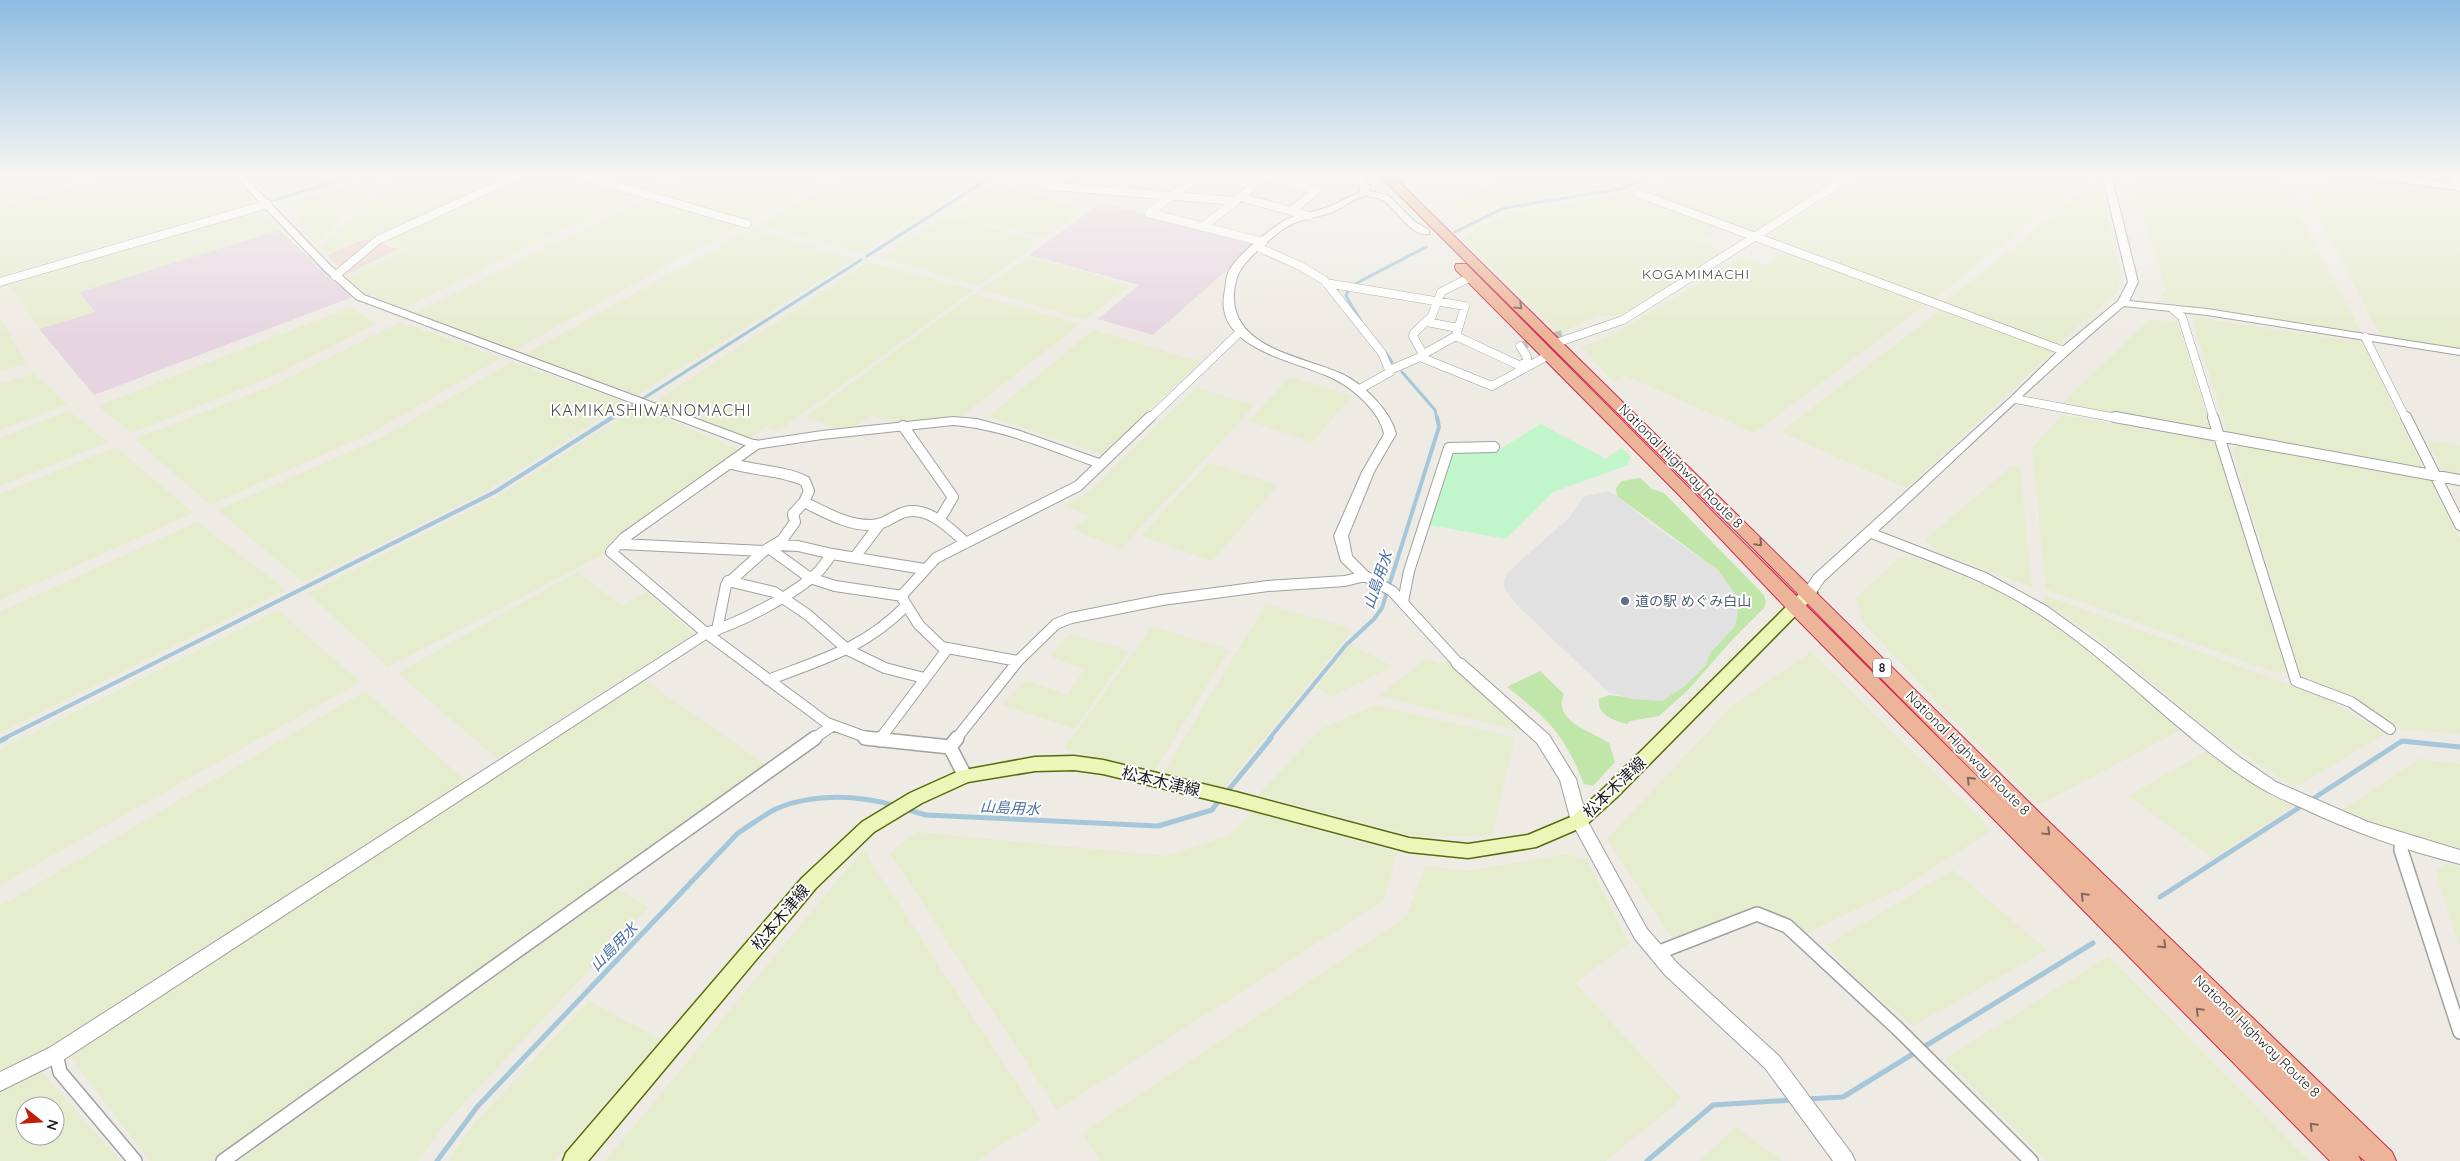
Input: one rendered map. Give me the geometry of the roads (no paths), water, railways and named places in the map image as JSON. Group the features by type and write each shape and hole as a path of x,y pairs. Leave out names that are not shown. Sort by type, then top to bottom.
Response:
{"highway":[{"name":"National Highway Route 8","path":"1422,228 1471,277 1556,344 1796,607 2348,1161"},
{"name":"National Highway Route 8","path":"1439,228 1809,593 2038,824 2383,1161"}],"main road":[{"name":"松本木津線","path":"574,1161 809,883 868,827 896,809 965,776 1012,766 1074,764 1103,767 1227,797 1409,845 1468,850 1530,842 1579,821 1611,792 1809,593"}],"street":[{"path":"0,282 185,228"},
{"path":"290,228 334,276 360,297 755,445"},
{"path":"334,276 378,240 404,228"},
{"path":"1206,228 1261,244 1326,283 1382,353 1390,370"},
{"path":"1281,228 1245,258 1234,272 1228,298 1230,312 1240,332 1271,352 1340,376 1374,403 1388,424 1390,434 1368,472 1341,536 1346,558 1365,576 1387,588 1403,602 1458,663 1543,739 1568,779 1579,821 1642,934 1671,969 1772,1062 1846,1161"},
{"path":"1420,228 1426,232"},
{"path":"1733,228 2064,351"},
{"path":"1421,356 1492,386 1556,344 1590,325 1611,324 1623,320 1771,228"},
{"path":"1809,593 1819,578 1871,533 2015,400 2064,351 2122,303 2133,282 2120,228"},
{"path":"1421,356 1423,354 1413,336 1415,330 1427,322 1440,301 1441,292 1471,277"},
{"path":"1326,283 1465,306 1457,332 1421,356 1390,370 1381,379 1358,390"},
{"path":"2122,303 2207,312 2460,352"},
{"path":"2174,310 2182,317 2296,681 2351,702 2390,729"},
{"path":"1427,322 1457,332 1522,367"},
{"path":"768,680 848,650 886,626 905,601 924,569 936,558 1078,486 1240,332"},
{"path":"2365,337 2460,525"},
{"path":"1520,346 1527,357 1527,362 1522,367"},
{"path":"2015,400 2460,480"},
{"path":"950,746 866,739 832,726 768,680 611,552 624,538 755,445 953,421 977,423 1013,433 1101,464"},
{"path":"903,426 952,497 940,520"},
{"path":"1403,602 1409,571 1449,448 1494,447"},
{"path":"711,632 726,584 787,535 795,522 793,514 795,510 804,502 809,491 805,481 794,476 750,470 729,463"},
{"path":"804,502 840,518 879,525"},
{"path":"855,557 879,525 905,512 925,514 940,520 966,543"},
{"path":"1871,533 2003,586 2042,609 2082,638 2254,776 2345,822 2402,843 2460,858"},
{"path":"620,544 770,548 798,546 832,554 924,569"},
{"path":"770,548 810,578 835,586 905,601 932,640 942,647 1018,661"},
{"path":"0,1082 56,1054 711,632 782,597 810,578 832,554"},
{"path":"950,746 1018,661 1056,624 1071,618 1200,595 1268,586 1345,581 1365,576"},
{"path":"728,582 774,592 808,615 848,650 885,668 924,678"},
{"path":"880,740 948,648"},
{"path":"223,1161 832,726"},
{"path":"950,746 965,776"},
{"path":"2402,843 2401,850 2460,1032"},
{"path":"1657,953 1756,914 1788,926 1930,1060 2031,1161"},
{"path":"56,1054 60,1072 135,1161"}],"waterway":[{"path":"867,256 911,228"},
{"name":"山島用水","path":"1455,232 1463,228"},
{"name":"山島用水","path":"1353,285 1426,247"},
{"path":"611,419 861,260"},
{"name":"山島用水","path":"1348,290 1346,296 1362,323"},
{"name":"山島用水","path":"1385,352 1392,362"},
{"name":"山島用水","path":"1402,372 1435,410 1437,419"},
{"path":"3,739 495,492 613,417"},
{"name":"山島用水","path":"1269,739 1346,645 1374,619 1382,608 1439,427 1437,417"},
{"path":"0,741 6,738"},
{"name":"山島用水","path":"1226,793 1271,738"},
{"path":"2311,800 2402,741 2460,747"},
{"name":"山島用水","path":"437,1161 477,1107 738,833 778,808 806,800 837,797 882,802 896,806"},
{"name":"山島用水","path":"905,809 926,815 1158,826 1212,810 1221,798"},
{"path":"2160,897 2303,805"},
{"path":"1922,1048 2093,943"},
{"path":"1806,1099 1843,1097 1916,1052"},
{"path":"1647,1161 1713,1105 1792,1100"}],"tunnel":[{"path":"1520,346 1562,334"}],"place":[{"name":"道の駅 めぐみ白山","path":"1625,601"}],"district":[{"name":"KOGAMIMACHI","path":"1696,274"},
{"name":"KAMIKASHIWANOMACHI","path":"651,410"}]}
